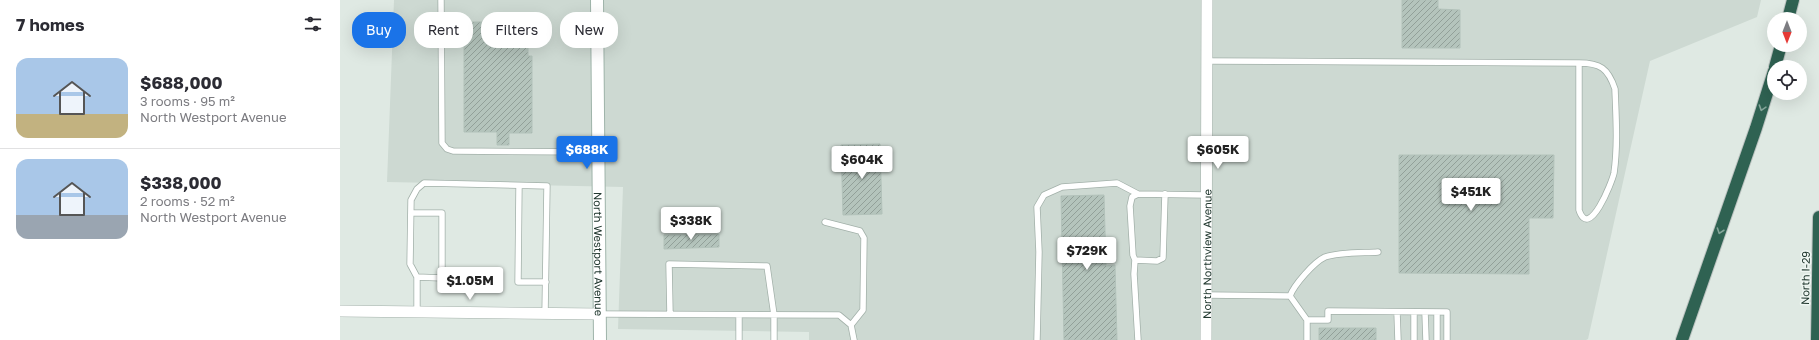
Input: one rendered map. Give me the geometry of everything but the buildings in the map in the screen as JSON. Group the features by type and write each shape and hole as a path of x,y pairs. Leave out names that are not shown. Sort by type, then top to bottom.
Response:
{"highway":[{"path":"1790,12 1793,0"},
{"path":"1682,340 1767,93"},
{"name":"North I-29","path":"1817,340 1819,217"}],"main road":[{"name":"North Westport Avenue","path":"597,0 600,340"}],"street":[{"name":"North Northview Avenue","path":"1206,340 1207,0"},
{"path":"340,311 600,314"}],"lane":[{"path":"441,0 442,143 444,147 453,151 599,152"},
{"path":"1206,61 1592,63 1605,69 1611,79 1614,89 1615,162 1613,175 1596,213 1590,218 1584,218 1580,215 1578,210 1578,63"},
{"path":"417,312 417,277 410,264 411,200 417,189 424,183 547,186 545,314"},
{"path":"1037,340 1039,252 1037,207 1044,195 1062,186 1117,183 1138,194"},
{"path":"519,186 518,282 546,282"},
{"path":"1138,340 1134,274 1135,260 1132,255 1130,206 1132,197 1138,194 1206,195"},
{"path":"1135,260 1157,261 1163,258 1165,194"},
{"path":"411,213 442,213 442,278 417,277"},
{"path":"825,222 860,231 864,238 863,310 851,325"},
{"path":"1290,296 1293,288 1311,268 1325,257 1378,252"},
{"path":"670,314 669,264 766,266 774,314 774,340"},
{"path":"1206,295 1290,296"},
{"path":"1290,296 1307,320 1308,340"},
{"path":"1307,320 1328,320 1328,311 1447,312 1447,340"},
{"path":"1398,312 1398,340"},
{"path":"1414,312 1414,340"},
{"path":"1426,312 1426,340"},
{"path":"1437,312 1437,340"},
{"path":"600,314 839,315 851,325 854,340"},
{"path":"739,314 739,340"}],"shaded area":[{"path":"394,0 1761,0 1757,17 1650,61 1588,339 1586,340 809,340 809,332 618,329 623,187 387,182 392,48 406,48 406,12 394,12"}]}
